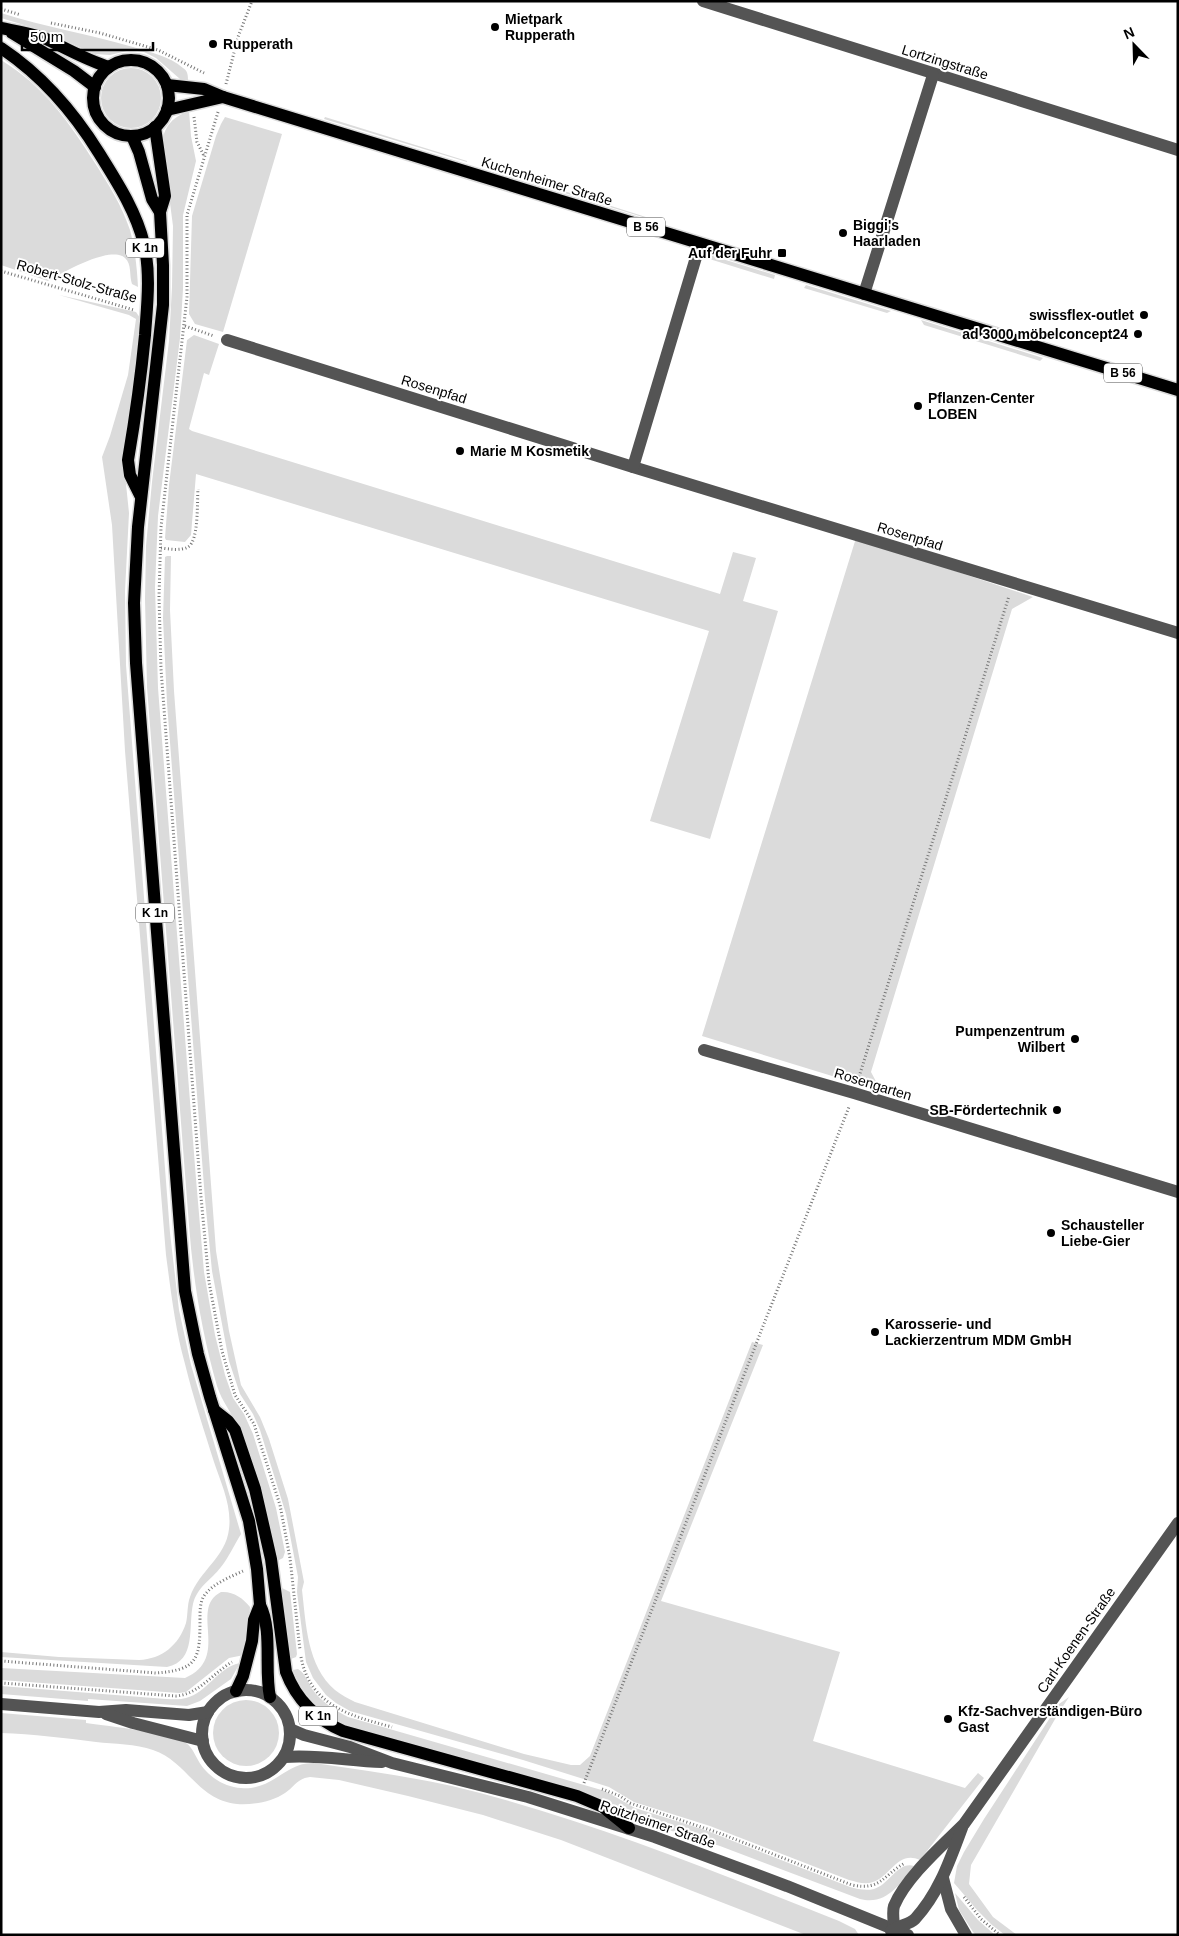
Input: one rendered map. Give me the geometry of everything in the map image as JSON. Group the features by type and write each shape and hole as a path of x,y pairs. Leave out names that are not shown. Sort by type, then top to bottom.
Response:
{"main road":[{"path":"2,28 26,32 43,38 78,56 110,67"},
{"path":"2,28 74,71 95,87"},
{"name":"K 1n","path":"1,48 38,76 59,96 94,143 137,219 144,246 148,279 147,313 136,410 128,460 130,475 140,495"},
{"path":"127,60 142,61 152,66 158,71 167,85 169,98 167,110 155,127 140,135 132,136 116,132 102,122 94,104 95,87 100,76 110,67 127,60"},
{"name":"Kuchenheimer Straße","path":"167,85 176,88 204,89 223,97 1178,390"},
{"path":"167,110 223,97"},
{"name":"K 1n","path":"155,127 165,196 160,212 163,256 162,305 140,495 134,603 136,663 185,1291 198,1354 249,1521 257,1568 260,1605 266,1616 267,1682 270,1697"},
{"name":"K 1n","path":"132,136 139,152 152,199 160,212"},
{"name":"K 1n","path":"214,1410 228,1420 235,1430 255,1489 271,1560 286,1672 290,1683 311,1710 322,1720 343,1731 576,1796 603,1807 628,1828"},
{"name":"K 1n","path":"236,1691 243,1676 252,1641 254,1620 260,1605"}],"street":[{"name":"Lortzingstraße","path":"703,1 1178,150"},
{"path":"864,294 932,74"},
{"path":"633,467 700,244"},
{"name":"Rosenpfad","path":"227,340 633,467 1178,633"},
{"name":"Rosengarten","path":"704,1050 854,1093 1178,1192"},
{"name":"Carl-Koenen-Straße","path":"891,1932 893,1907 903,1890 922,1866 964,1824 1178,1523"},
{"path":"254,1690 270,1697 284,1711 290,1729 289,1743 284,1757 266,1773 252,1777 238,1777 224,1772 213,1762 205,1750 203,1727 208,1712 217,1701 236,1691 254,1690"},
{"path":"1,1704 99,1712 126,1710 189,1715 208,1712"},
{"path":"99,1712 133,1723 203,1740"},
{"name":"Roitzheimer Straße","path":"290,1729 392,1762 528,1797 628,1828 777,1882 891,1932 908,1935"},
{"name":"Roitzheimer Straße","path":"284,1757 318,1756 361,1762 392,1762"},
{"name":"Carl-Koenen-Straße","path":"891,1932 914,1921 928,1903 943,1878 964,1824"},
{"path":"943,1878 951,1909 966,1935"}],"path":[{"path":"252,1 238,37 223,97 187,215 188,268 185,326 166,478 161,548 160,634 164,715 201,1197 209,1282 217,1323 235,1395 254,1424 280,1505 290,1558 301,1659 306,1673 315,1688 328,1702 352,1716 396,1728"},
{"path":"1,9 23,16"},
{"path":"50,23 100,33 158,50 210,75"},
{"path":"218,78 226,82"},
{"name":"Robert-Stolz-Straße","path":"1,271 120,307 147,313"},
{"path":"185,326 227,340"},
{"path":"161,548 178,549 188,547 193,543 196,533 198,489"},
{"path":"584,1783 854,1093 1013,584"},
{"path":"1,1661 156,1673 174,1672 186,1668 194,1662 198,1653 200,1606 204,1596 227,1578 257,1568"},
{"path":"1,1683 176,1696 188,1694"},
{"path":"576,1781 592,1786"},
{"path":"600,1788 620,1796 630,1803 719,1832 864,1887 873,1886 903,1863 912,1861"},
{"path":"962,1895 982,1919 1000,1935"}],"shaded area":[{"path":"1,13 116,42 159,55 172,60 185,69 188,81 180,79 156,58 144,52 131,50 110,55 95,54 44,31 1,18"},
{"path":"1,60 17,70 43,93 65,119 105,179 119,204 130,230 136,258 138,287 132,284 130,267 127,261 118,255 98,257 48,281 1,265"},
{"path":"125,68 137,68 148,73 156,81 161,92 159,110 148,123 137,128 125,128 114,123 106,115 101,104 101,92 106,81 114,73"},
{"path":"189,111 196,161 183,215 183,289 180,338 158,516 155,587 158,688 204,1272 215,1335 225,1375 233,1398 244,1414 253,1434 276,1508 285,1552 283,1558 277,1561 237,1424 217,1386 203,1326 193,1266 147,687 146,546 169,341 172,287 173,226 162,142 165,131 171,122"},
{"path":"225,117 282,134 223,332 195,324 189,314 192,216 216,136"},
{"path":"325,117 467,161 467,162 324,119"},
{"path":"488,167 649,218 649,219 487,169"},
{"path":"703,253 775,275 774,279 703,257"},
{"path":"806,285 891,311 887,313 804,288"},
{"path":"59,295 136,312 140,318 124,465 129,513 125,591 126,665 170,1233 179,1310 191,1365 241,1534 224,1563 201,1588 195,1598 189,1642 183,1658 167,1667 1,1657 1,1652 59,1657 139,1660 162,1654 174,1644 183,1631 190,1597 199,1579 223,1548 227,1539 230,1520 225,1495 199,1413 182,1350 166,1255 125,751 112,525 102,457 128,375 136,319 129,315"},
{"path":"921,320 1043,358 1040,361 924,325"},
{"path":"194,335 219,344 209,375 204,373 189,429 192,431 720,594 733,552 756,558 743,601 778,611 710,839 650,821 709,631 196,474 191,535 185,542 166,540 169,485 187,340"},
{"path":"856,538 1033,597 1012,609 871,1072 881,1091 702,1036"},
{"path":"171,556 170,610 174,691 216,1251 229,1331 241,1385 260,1417 288,1499 304,1582 302,1590 307,1630 313,1657 319,1669 335,1690 355,1702 524,1754 571,1765 580,1765 590,1756 752,1342 763,1345 661,1601 840,1652 813,1741 965,1788 978,1773 984,1778 920,1860 906,1858 885,1875 870,1883 849,1880 710,1826 634,1802 609,1787 523,1760 350,1711 326,1695 313,1678 306,1662 297,1592 298,1577 286,1514 260,1430 253,1414 240,1394 229,1361 212,1271 167,703 163,618 165,557"},
{"path":"282,1588 290,1592 297,1654 296,1657 291,1659"},
{"path":"221,1592 237,1596 250,1607 248,1637 244,1655 229,1658 186,1692 1,1680 1,1668 185,1678 199,1669 206,1659 208,1610 212,1600"},
{"path":"240,1663 231,1679 200,1701 187,1706 1,1694 1,1686 181,1699 200,1691 225,1669"},
{"path":"298,1669 320,1698 348,1717 605,1791 635,1808 705,1830 850,1887 865,1890 874,1889 903,1867 908,1865 914,1866 898,1886 885,1896 869,1900 860,1899 720,1846 643,1822 603,1799 347,1725 329,1715 314,1703 297,1679 293,1670"},
{"path":"1069,1697 971,1865 969,1884 993,1917 1017,1935 1005,1935 977,1910 954,1883 957,1866 984,1819 1059,1704"},
{"path":"246,1700 259,1702 274,1715 277,1720 279,1733 277,1746 264,1761 259,1764 246,1766 233,1764 218,1751 215,1746 213,1733 215,1720 228,1705 233,1702"},
{"path":"1,1713 86,1720 86,1723 136,1730 174,1738 189,1745 201,1765 210,1775 222,1783 234,1787 252,1788 262,1785 295,1767 314,1763 452,1786 551,1814 648,1847 839,1921 855,1929 859,1935 806,1935 561,1840 483,1815 339,1780 310,1777 299,1781 285,1793 268,1801 237,1804 223,1801 212,1796 175,1763 153,1750 139,1746 1,1733"},
{"path":"955,1893 978,1920 995,1935 976,1935 973,1932 959,1910"}],"place":[{"name":"Mietpark Rupperath","path":"495,27"},
{"name":"Rupperath","path":"213,44"},
{"name":"Biggi's Haarladen","path":"843,233"},
{"name":"Auf der Fuhr","path":"782,253"},
{"name":"swissflex-outlet","path":"1144,315"},
{"name":"ad 3000 möbelconcept24","path":"1138,334"},
{"name":"Pflanzen-Center LOBEN","path":"918,406"},
{"name":"Marie M Kosmetik","path":"460,451"},
{"name":"Pumpenzentrum Wilbert","path":"1075,1039"},
{"name":"SB-Fördertechnik","path":"1057,1110"},
{"name":"Schausteller Liebe-Gier","path":"1051,1233"},
{"name":"Karosserie- und Lackierzentrum MDM GmbH","path":"875,1332"},
{"name":"Kfz-Sachverständigen-Büro Gast","path":"948,1719"}]}
